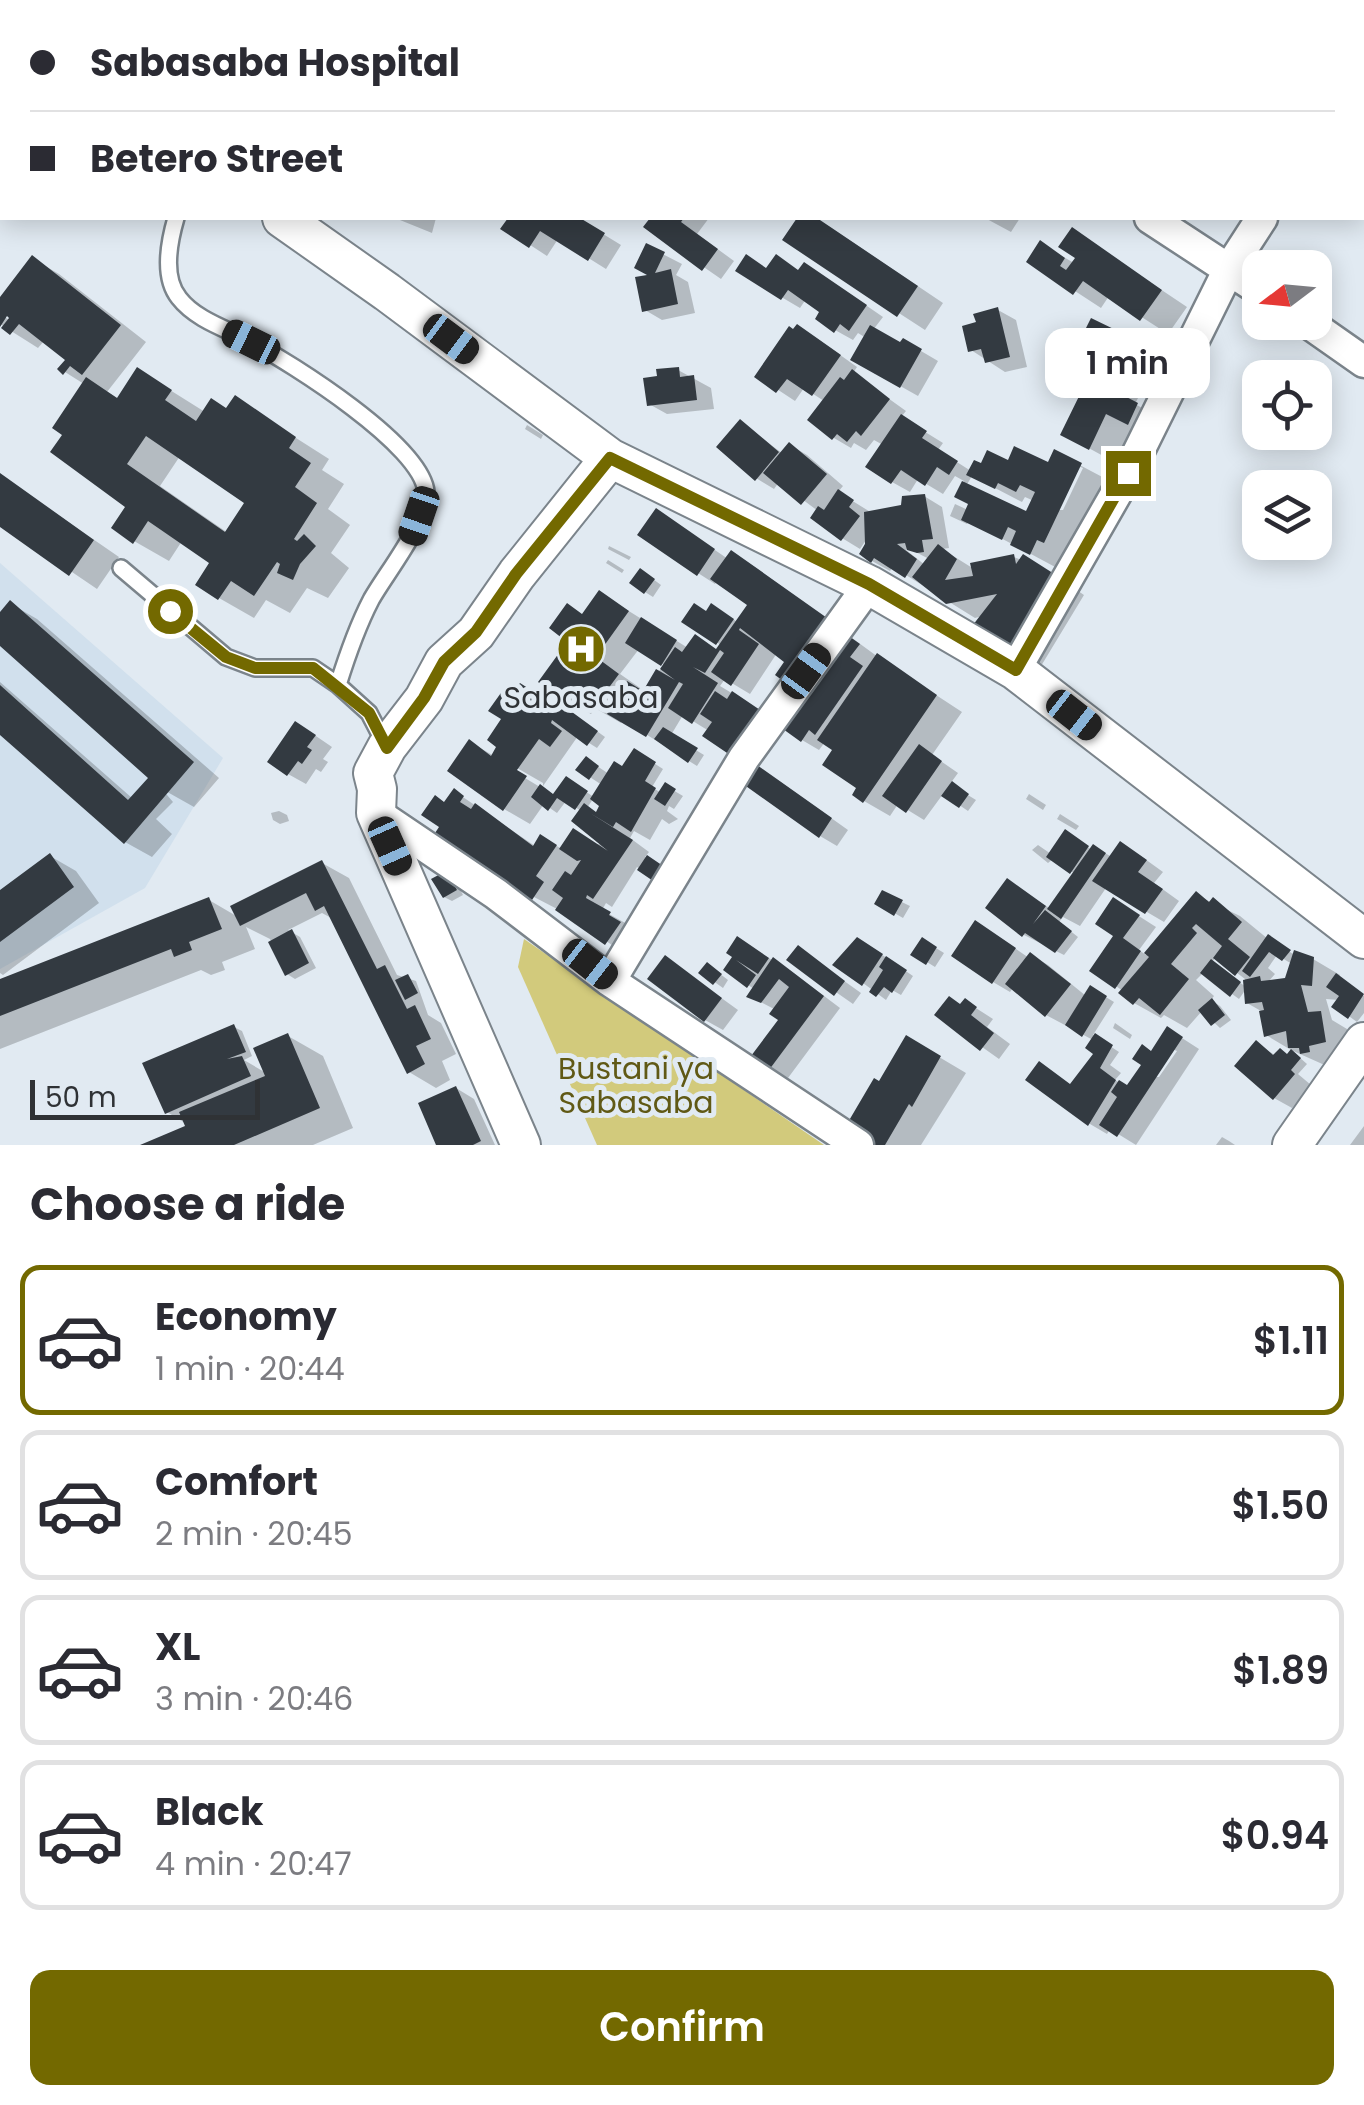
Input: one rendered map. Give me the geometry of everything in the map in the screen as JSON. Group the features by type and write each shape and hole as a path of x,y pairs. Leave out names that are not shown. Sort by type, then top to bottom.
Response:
{"street":[{"path":"285,220 610,458 869,584 1016,670 1364,939"},
{"path":"1153,220 1242,278"},
{"path":"1016,670 1128,473 1229,269 1261,220"},
{"path":"1332,340 1364,362"},
{"path":"521,1145 376,813 374,773 444,662 476,632 516,574 610,458"},
{"path":"610,980 744,758 869,584"},
{"path":"376,813 496,894 610,980 858,1145"},
{"path":"1292,1145 1364,1042"}],"lane":[{"path":"176,220 169,280 179,299 203,318 251,342 382,429 419,468 426,495 411,538 370,603 338,685"},
{"path":"121,568 226,657 255,668 313,668 369,713 387,748"}],"shaded area":[{"path":"0,563 223,758 145,888 0,969"}],"green space":[{"name":"Bustani ya Sabasaba","path":"524,939 824,1145 597,1145 518,967"}],"building":[{"path":"507,220 583,220 605,233 588,261 540,231 529,248 500,229"},
{"path":"648,220 682,220 718,249 702,271 643,227"},
{"path":"796,220 820,220 918,286 897,317 782,240"},
{"path":"1072,227 1162,290 1140,321 1083,281 1073,295 1026,262 1040,240 1065,258 1060,266 1066,270 1075,258 1058,247"},
{"path":"646,243 665,252 655,273 671,269 678,304 642,312 635,277 647,275 634,268"},
{"path":"746,254 766,268 776,254 798,270 804,262 867,305 849,331 840,324 834,333 815,319 819,312 788,290 781,300 735,271"},
{"path":"32,255 121,325 82,375 70,366 63,375 57,369 65,360 19,324 10,335 1,328 7,316 0,327 0,297"},
{"path":"998,307 1010,357 985,363 981,349 968,352 962,326 976,322 973,314"},
{"path":"1091,318 1159,351 1140,390 1115,377 1108,391 1138,403 1128,425 1106,414 1089,450 1060,435 1086,382 1050,365 1065,335 1076,341 1070,354 1094,366 1099,355 1078,344"},
{"path":"797,324 841,355 812,396 787,379 776,393 754,377 789,326 793,329"},
{"path":"870,325 922,349 900,388 850,360"},
{"path":"137,367 172,390 165,400 196,421 211,398 226,408 235,395 296,437 289,448 311,463 295,487 317,503 294,539 297,541 304,534 316,546 300,564 293,580 277,573 277,562 254,596 231,581 218,600 195,585 209,563 148,521 133,544 111,528 125,507 50,452 62,435 52,428 86,377 117,398","holes":["146,436 244,503 225,532 127,464"]},
{"path":"679,367 680,377 694,375 697,400 647,406 643,378 657,376 656,369"},
{"path":"852,369 890,399 861,436 856,431 847,442 837,434 832,440 807,420 840,377 844,380"},
{"path":"901,414 927,431 922,438 958,461 949,475 937,467 925,486 901,470 891,484 865,467"},
{"path":"740,419 779,452 755,481 716,447"},
{"path":"789,442 827,474 801,505 763,473"},
{"path":"1014,446 1048,462 1054,449 1082,463 1044,543 1037,540 1030,555 1010,545 1016,531 1008,527 1002,540 961,520 968,504 954,497 962,481 1026,511 1035,492 1020,485 1016,492 998,483 995,489 966,475 974,460 981,463 987,450 1008,460"},
{"path":"0,473 94,540 69,576 0,527"},
{"path":"838,489 854,500 849,507 860,516 841,541 810,518 818,506 824,510"},
{"path":"925,494 933,539 922,540 924,552 917,553 907,550 905,543 897,544 917,559 905,578 874,558 871,563 859,554 865,544 864,512 901,505 902,496"},
{"path":"656,508 715,549 697,576 637,535"},
{"path":"938,544 957,559 945,580 973,576 970,563 1014,554 1016,564 1023,554 1059,577 1010,658 969,630 997,594 946,604 912,577"},
{"path":"731,550 837,625 793,688 775,675 784,662 740,628 759,644 731,686 711,672 724,653 720,650 705,673 693,667 718,683 692,724 668,708 683,684 679,682 646,737 607,714 627,681 643,691 656,669 675,680 660,669 675,647 682,652 695,634 716,649 747,605 710,579"},
{"path":"640,568 655,579 644,594 629,583"},
{"name":"Sabasaba","path":"599,590 629,611 596,657 619,674 593,709 570,692 563,701 538,682 567,642 549,628 567,603 582,614"},
{"path":"10,600 194,762 124,844 0,735 0,685 128,800 148,778 0,646 0,612"},
{"path":"694,603 706,611 711,603 734,619 716,645 681,622"},
{"path":"641,617 677,640 661,666 625,643"},
{"path":"839,629 860,644 850,657 863,666 815,735 809,730 801,742 783,729"},
{"path":"877,653 937,695 863,803 852,795 856,788 822,765 832,750 817,740"},
{"path":"520,683 559,708 561,704 598,731 587,746 552,720 562,731 550,747 539,739 517,770 527,776 503,811 447,771 469,739 491,756 496,747 487,740 501,719 488,711 503,690 511,696"},
{"path":"715,691 727,699 732,691 763,712 733,757 702,736 712,722 700,714"},
{"path":"295,721 316,735 307,747 312,750 287,776 267,762"},
{"path":"663,727 698,748 688,763 654,739"},
{"path":"919,744 942,761 906,813 882,796"},
{"path":"634,748 656,762 645,781 656,788 631,832 616,822 613,827 590,813 633,840 593,899 587,895 586,898 621,922 605,945 555,910 563,898 552,890 565,871 571,875 581,860 559,849 573,828 608,851 571,821 584,803 596,812 599,806 590,799 614,761 622,766"},
{"path":"586,756 599,766 589,780 575,770"},
{"path":"757,765 832,818 819,838 743,784"},
{"path":"566,776 588,791 575,810 557,798 548,811 531,797 540,784 553,794"},
{"path":"952,781 969,794 959,808 941,796"},
{"path":"665,782 676,789 665,806 654,799"},
{"path":"454,788 464,796 460,802 471,809 475,803 533,846 540,834 557,845 536,876 544,882 532,900 435,833 439,827 421,815 435,795 444,802"},
{"path":"1065,829 1089,846 1070,874 1046,857"},
{"path":"1120,841 1147,860 1138,872 1163,889 1145,914 1092,881"},
{"path":"1093,844 1106,853 1061,919 1047,909"},
{"path":"50,853 74,887 0,942 0,890"},
{"path":"647,855 669,870 659,885 637,870"},
{"path":"322,860 377,969 385,965 407,1009 415,1005 431,1039 416,1046 425,1064 407,1074 324,906 315,911 306,893 240,926 230,906"},
{"path":"446,871 457,890 443,898 431,879"},
{"path":"1007,878 1046,906 1033,924 1045,910 1072,931 1055,953 1025,933 1022,937 985,908"},
{"path":"882,890 903,900 894,916 874,904"},
{"path":"1196,891 1209,902 1213,897 1242,922 1228,939 1250,957 1235,976 1213,958 1222,946 1196,924 1192,928 1197,933 1171,964 1189,979 1160,1015 1139,998 1133,1005 1118,993 1149,957 1144,953"},
{"path":"209,897 222,929 189,942 192,950 174,957 171,949 0,1016 0,979"},
{"path":"1113,897 1140,915 1123,938 1141,951 1115,989 1089,971 1113,936 1095,924"},
{"path":"975,920 1016,948 992,984 951,956"},
{"path":"292,929 309,963 285,976 268,942"},
{"path":"1268,934 1291,950 1282,961 1269,952 1250,977 1242,971"},
{"path":"737,936 769,958 758,974 736,960 756,975 747,988 723,970 732,957 726,953"},
{"path":"857,937 883,954 862,986 832,965"},
{"path":"922,937 937,947 926,965 910,955"},
{"path":"798,945 845,981 834,996 786,960"},
{"path":"1294,950 1314,957 1312,986 1301,985 1308,1012 1321,1011 1326,1042 1309,1046 1310,1052 1300,1054 1299,1048 1288,1048 1286,1031 1264,1037 1259,1011 1264,1010 1262,1002 1245,1004 1243,980 1260,976 1261,981 1285,978"},
{"path":"1030,952 1071,984 1045,1017 1005,984"},
{"path":"665,955 722,998 704,1022 647,979"},
{"path":"886,956 907,970 892,993 884,987 876,997 869,992 883,970 879,967"},
{"path":"773,957 824,996 769,1070 751,1056 778,1020 769,1014 789,987 779,979 761,1003 746,997"},
{"path":"1211,959 1241,982 1230,997 1200,973"},
{"path":"707,962 722,974 713,985 698,973"},
{"path":"1336,973 1364,994 1348,1019 1331,1007 1339,996 1326,987"},
{"path":"408,974 418,993 405,1000 395,980"},
{"path":"1090,985 1107,996 1082,1037 1065,1025"},
{"path":"949,996 960,1004 965,998 977,1007 971,1015 994,1033 980,1051 934,1015"},
{"path":"1212,998 1225,1015 1211,1026 1198,1010"},
{"path":"234,1024 246,1052 227,1059 242,1056 251,1076 165,1114 142,1063"},
{"path":"1167,1026 1183,1037 1117,1137 1099,1125 1117,1097 1111,1092 1119,1080 1127,1085 1141,1065 1132,1059 1142,1044 1151,1051"},
{"path":"288,1033 320,1108 234,1145 140,1145 185,1126 179,1112 265,1076 253,1048"},
{"path":"1095,1033 1113,1045 1100,1068 1116,1080 1088,1126 1025,1080 1039,1061 1070,1084 1093,1054 1085,1048"},
{"path":"906,1035 941,1056 885,1145 871,1145 844,1129 874,1078 879,1081"},
{"path":"1256,1040 1273,1055 1280,1048 1287,1054 1291,1049 1301,1058 1291,1070 1295,1074 1273,1100 1234,1066"},
{"path":"456,1086 481,1141 473,1145 436,1145 418,1103"}],"place":[{"name":"Sabasaba","path":"581,649"}],"route":[{"path":"170,611 226,657 255,668 313,668 369,713 387,748 424,698 444,662 476,632 516,574 610,458 869,584 1016,670 1128,473"}]}
